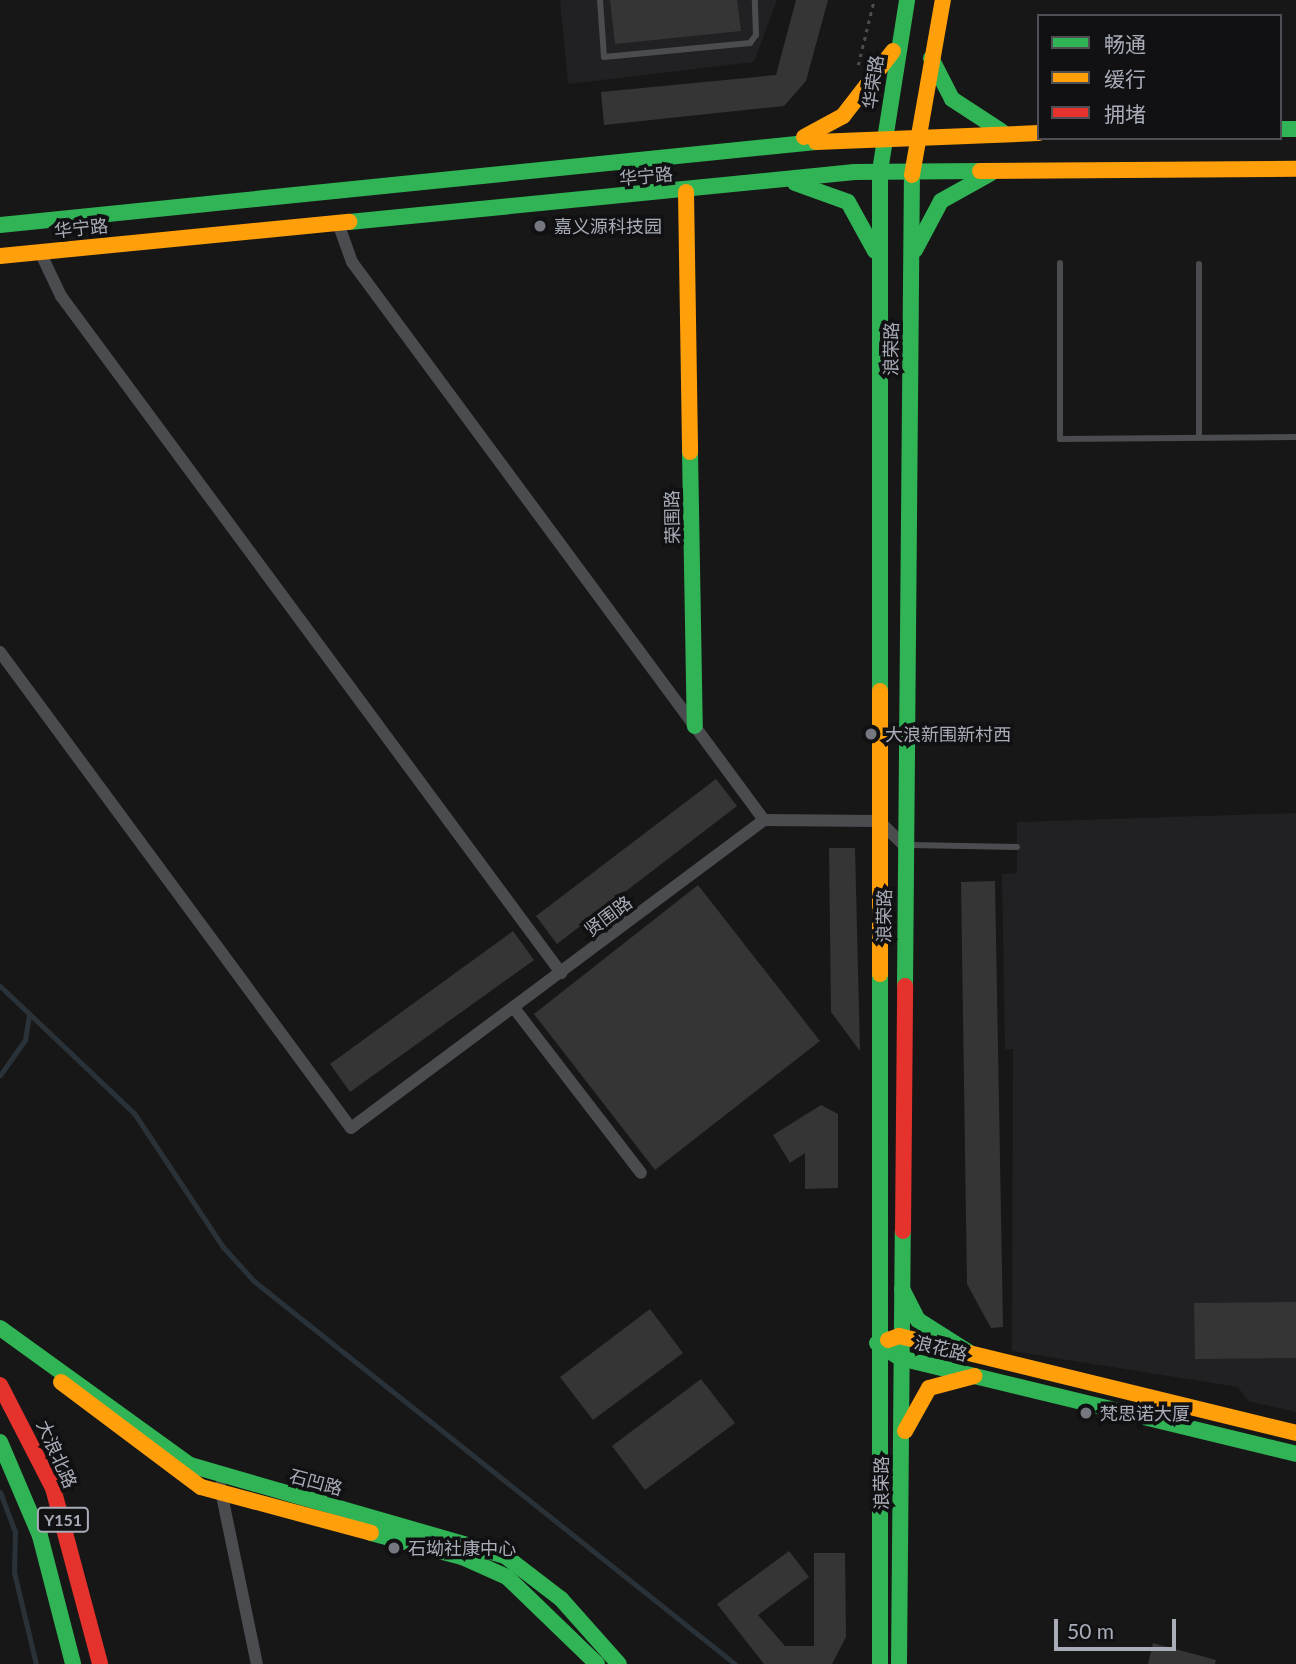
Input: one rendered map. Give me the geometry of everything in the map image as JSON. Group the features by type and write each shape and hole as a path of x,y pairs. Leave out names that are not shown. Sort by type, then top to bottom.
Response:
{"main road":[{"name":"华荣路","path":"880,171 906,0"},
{"path":"912,169 930,49 943,0"},
{"path":"781,145 843,117 898,40"},
{"path":"930,49 935,76 952,99 1009,133"},
{"name":"华宁路","path":"0,225 885,135 1037,133"},
{"name":"浪荣路","path":"899,1664 900,1284 912,169"},
{"path":"911,264 941,201 1003,169"},
{"name":"华宁路","path":"0,256 686,192 880,171 1296,169"},
{"name":"浪荣路","path":"880,171 877,1343 880,1664"},
{"path":"784,181 828,192 856,209 880,275"},
{"name":"荣围路","path":"686,192 695,726"},
{"path":"900,1284 918,1320 970,1353"},
{"name":"石凹路","path":"0,1329 178,1457 218,1476 491,1550 561,1599 619,1664"},
{"name":"石凹路","path":"0,1329 165,1465 222,1494 486,1567 533,1597 597,1664"},
{"name":"浪花路","path":"877,1343 900,1336 1296,1433"},
{"name":"浪花路","path":"877,1343 900,1358 1296,1454"},
{"path":"900,1449 915,1406 929,1388 974,1376"},
{"name":"大浪北路","path":"0,1385 53,1488 100,1664"},
{"name":"Y151","path":"0,1441 40,1536 73,1664"}],"street":[{"path":"338,223 352,262 764,820 879,821 904,845"},
{"path":"40,252 55,289 561,973"},
{"name":"贤围路","path":"0,652 351,1128 764,820"},
{"path":"514,1008 641,1173"},
{"path":"218,1476 257,1664"}],"lane":[{"path":"600,0 604,57 750,43 756,35 755,0"},
{"path":"1060,263 1060,439 1296,438"},
{"path":"1199,264 1199,438"},
{"path":"904,845 1017,847"}],"path":[{"path":"856,72 874,0"}],"shaded area":[{"path":"560,0 777,0 754,62 568,84"},
{"path":"1296,813 1296,1412 1248,1401 1238,1387 1012,1351 1013,1049 1005,1049 1002,874 1017,873 1017,822"}],"building":[{"path":"610,0 737,0 741,31 615,44"},
{"path":"796,0 828,0 806,81 784,106 604,125 601,92 776,75"},
{"path":"716,779 737,806 557,944 536,916"},
{"path":"829,848 855,848 860,1051 831,1012"},
{"path":"995,881 1003,1327 991,1328 967,1284 961,882"},
{"path":"698,885 820,1041 655,1170 534,1014"},
{"path":"513,931 534,960 350,1092 330,1064"},
{"path":"821,1105 838,1114 838,1188 805,1189 805,1153 790,1163 773,1135"},
{"path":"1296,1302 1296,1358 1195,1359 1194,1303"},
{"path":"650,1309 683,1353 593,1420 560,1377"},
{"path":"701,1379 735,1423 645,1490 612,1446"},
{"path":"789,1551 809,1577 758,1615 785,1646 814,1646 814,1553 845,1553 846,1637 832,1664 764,1664 717,1604"},
{"path":"1153,1643 1216,1660 1215,1664 1148,1664"}],"waterway":[{"path":"0,986 134,1113 223,1247 255,1282 735,1664"},
{"path":"0,1075 25,1040 29,1014"},
{"path":"0,1492 15,1532 14,1572 36,1664"}],"traffic: fast":[{"path":"880,691 880,171 907,0"},
{"path":"931,58 952,99 1001,131"},
{"path":"1282,129 1296,129"},
{"path":"0,225 816,142"},
{"path":"349,222 855,172 980,171"},
{"path":"915,250 941,201 991,173"},
{"path":"905,986 912,175"},
{"path":"795,183 848,202 875,251"},
{"path":"690,452 695,726"},
{"path":"880,974 880,1664"},
{"path":"899,1664 903,1231"},
{"path":"902,1289 918,1320 970,1353"},
{"path":"0,1328 190,1465 505,1556 561,1599 619,1664"},
{"path":"877,1343 900,1358 1296,1454"},
{"path":"0,1442 40,1536 73,1664"},
{"path":"371,1533 462,1557 507,1577 597,1664"}],"traffic: slow":[{"path":"912,175 943,0"},
{"path":"804,137 843,116 893,51"},
{"path":"816,142 1037,133"},
{"path":"980,171 1296,169"},
{"path":"686,192 690,452"},
{"path":"0,256 349,222"},
{"path":"880,691 880,974"},
{"path":"888,1340 899,1336 1296,1433"},
{"path":"905,1431 929,1388 974,1376"},
{"path":"61,1382 201,1487 371,1533"}],"traffic: jam":[{"path":"903,1231 905,986"},
{"path":"0,1385 53,1488 100,1664"}],"place":[{"name":"嘉义源科技园","path":"540,226"},
{"name":"大浪新围新村西","path":"871,734"},
{"name":"梵思诺大厦","path":"1086,1413"},
{"name":"石坳社康中心","path":"394,1548"}]}
